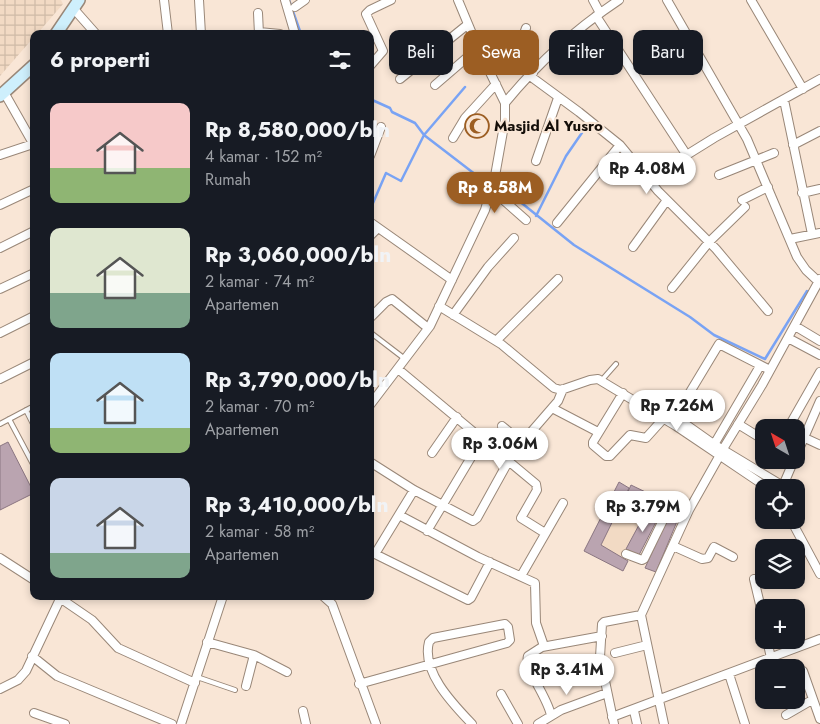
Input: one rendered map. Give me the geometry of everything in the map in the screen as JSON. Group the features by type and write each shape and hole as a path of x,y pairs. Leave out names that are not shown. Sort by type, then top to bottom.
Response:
{"street":[{"path":"164,0 168,30"},
{"path":"199,0 201,30"},
{"path":"285,0 294,30"},
{"path":"295,7 305,0"},
{"path":"373,30 366,14 370,10 391,0"},
{"path":"458,0 470,30"},
{"path":"593,0 598,14 686,154"},
{"path":"539,67 598,14 619,0"},
{"path":"664,724 641,615 687,514 819,281 800,262 756,158 739,124 667,0"},
{"path":"750,0 803,89"},
{"path":"59,30 76,4 93,30"},
{"path":"258,12 259,30"},
{"path":"400,79 468,25"},
{"path":"374,31 383,51 374,61"},
{"path":"435,85 463,61"},
{"path":"30,68 2,92 30,139"},
{"path":"374,400 428,328 485,210 503,134 505,103 492,75"},
{"path":"505,103 530,75"},
{"path":"532,75 558,98 595,124 620,145 648,180 710,242 768,311"},
{"path":"648,180 686,154 820,79"},
{"path":"453,138 465,118 496,84"},
{"path":"536,161 558,98"},
{"path":"784,100 802,193 816,233 790,239"},
{"path":"374,145 381,127"},
{"path":"793,145 820,131"},
{"path":"0,155 30,145"},
{"path":"557,223 620,145"},
{"path":"719,175 756,158 774,153"},
{"path":"672,288 744,203 768,187"},
{"path":"491,189 526,220"},
{"path":"802,193 820,189"},
{"path":"0,205 30,192"},
{"path":"634,247 667,200"},
{"path":"374,225 452,280"},
{"path":"374,232 378,228"},
{"path":"0,248 30,233"},
{"path":"453,315 488,267 514,238"},
{"path":"0,289 30,275"},
{"path":"496,341 558,279"},
{"path":"374,314 386,302 392,300 428,328"},
{"path":"439,306 496,341 519,358 550,386 563,389 592,379 601,381 768,479"},
{"path":"0,333 30,318"},
{"path":"791,332 820,341"},
{"path":"791,332 820,354"},
{"path":"675,417 718,345 723,345 770,370"},
{"path":"0,379 30,364"},
{"path":"713,447 760,366"},
{"path":"398,369 536,484 537,490 521,518 545,533"},
{"path":"793,419 820,372"},
{"path":"502,426 521,440 552,408 563,389"},
{"path":"623,393 598,432 593,445 608,456 630,435 646,438 664,418"},
{"path":"820,401 805,438 820,445"},
{"path":"657,404 713,447"},
{"path":"552,408 598,432"},
{"path":"432,453 456,417"},
{"path":"738,424 755,434"},
{"path":"427,531 482,438"},
{"path":"721,452 756,479"},
{"path":"374,465 414,490 475,520 508,462"},
{"path":"414,490 375,552 408,571 469,600 490,562"},
{"path":"521,576 563,503"},
{"path":"626,554 644,559 669,508 687,514"},
{"path":"399,515 427,531 536,585 536,623 544,646"},
{"path":"796,529 820,574"},
{"path":"673,546 702,559 708,558 714,547 733,557"},
{"path":"0,558 30,577"},
{"path":"754,579 759,599"},
{"path":"0,688 22,676 58,600"},
{"path":"63,600 92,620 118,648 196,680"},
{"path":"182,724 222,600"},
{"path":"328,600 332,604 359,684 376,724"},
{"path":"641,615 602,624 600,657 613,721 658,701 820,639"},
{"path":"359,684 430,664 507,643 510,640 508,626 503,623 433,638 428,646 430,664 446,696 472,724"},
{"path":"551,716 546,698 526,660 530,653 544,646 602,636"},
{"path":"207,642 254,655 287,672"},
{"path":"615,653 647,645"},
{"path":"770,649 771,658"},
{"path":"246,686 254,655"},
{"path":"32,656 57,676 172,724"},
{"path":"729,674 745,724"},
{"path":"805,675 820,720"},
{"path":"538,724 561,710 607,693"},
{"path":"501,694 518,724"},
{"path":"786,715 812,700"},
{"path":"303,711 306,724"},
{"path":"634,711 637,724"},
{"path":"34,713 65,724"}],"lane":[{"path":"374,335 405,360"},
{"path":"601,381 616,364"},
{"path":"0,424 30,408"},
{"path":"26,410 30,418"},
{"path":"9,420 30,459"},
{"path":"196,680 235,690"}],"shaded area":[{"path":"0,0 61,0 63,4 40,30 30,30 30,42 0,76"},
{"path":"626,496 649,507 622,558 601,545"}],"building":[{"name":"Masjid Al Yusro","path":"477,116 486,127 476,136 467,125"},
{"path":"8,442 30,485 30,495 0,510 0,446"},
{"path":"619,482 629,488 601,545 628,561 623,571 584,551"},
{"path":"631,485 660,499 655,510 626,496"},
{"path":"647,510 659,516 639,555 626,549"},
{"path":"669,515 678,519 656,572 645,568"}],"waterway":[{"path":"289,0 300,30"},
{"path":"374,201 386,173 401,181 424,135 465,87"},
{"path":"374,101 415,123 424,135 480,178"},
{"path":"536,216 566,156 588,124"},
{"path":"498,184 574,245 690,317 714,335 765,359 807,291"}],"place":[{"name":"Masjid Al Yusro","path":"477,126"}]}
